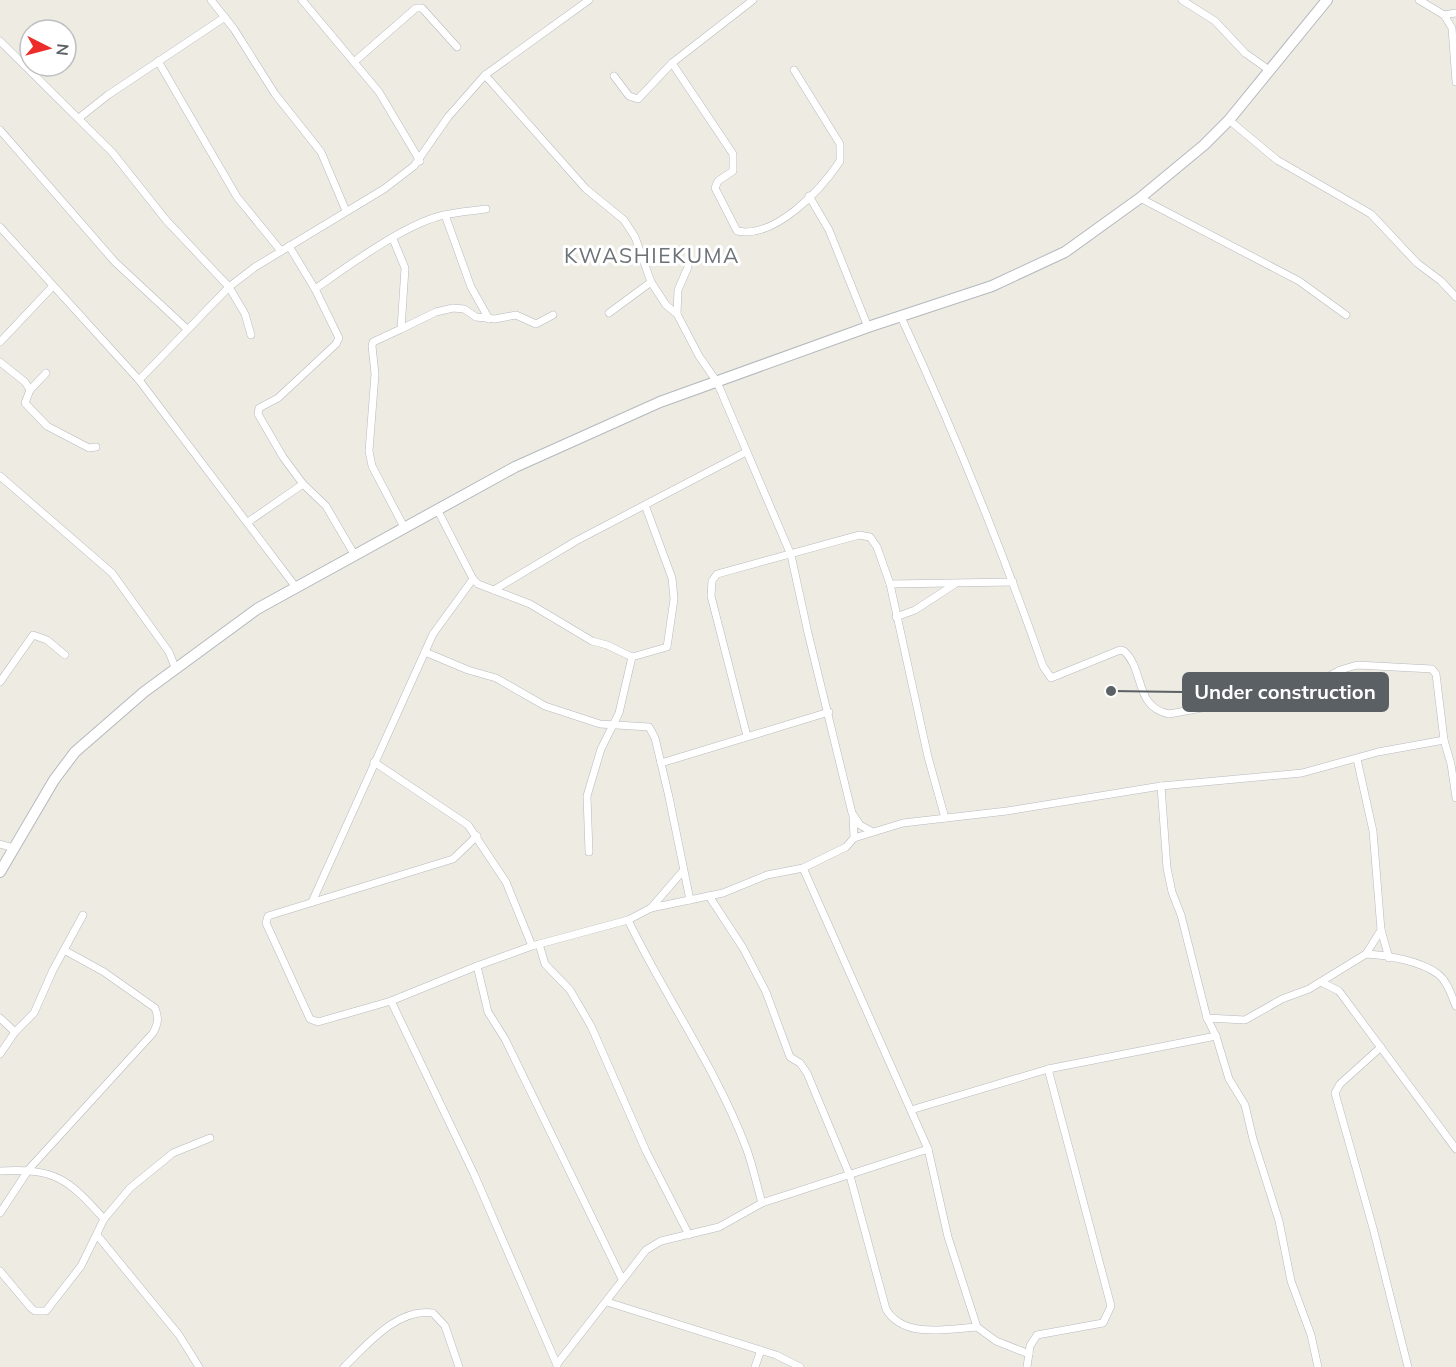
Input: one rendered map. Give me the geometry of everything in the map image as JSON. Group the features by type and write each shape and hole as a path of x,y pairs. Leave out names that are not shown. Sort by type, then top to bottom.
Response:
{"street":[{"path":"212,0 275,94 321,152 346,211"},
{"path":"302,0 379,92 420,161"},
{"path":"416,0 457,47"},
{"path":"139,380 229,286 281,251 384,189 420,161 448,117 485,75 589,0"},
{"path":"614,76 633,99 638,99 672,63 753,0"},
{"path":"1182,0 1215,21 1245,53 1269,70"},
{"path":"0,872 54,780 75,752 176,667 257,609 437,509 543,454 660,402 868,327 992,286 1054,258 1140,198 1204,145 1229,120 1327,0"},
{"path":"1419,0 1444,15 1452,28 1456,82"},
{"path":"354,62 416,8 422,9"},
{"path":"1444,15 1456,13"},
{"path":"79,118 108,95 225,17"},
{"path":"0,41 112,152 166,220 229,286 245,314 251,335"},
{"path":"158,61 237,197 281,251"},
{"path":"672,63 733,154 733,171 718,181 715,188 737,231 775,225 809,196 840,162 841,149 794,70"},
{"path":"485,75 586,189 624,220 636,237 651,282 666,305 677,314 699,356 717,382 791,555 852,813 854,838"},
{"path":"1229,120 1277,160 1371,214 1417,262 1441,281 1456,297"},
{"path":"0,130 115,261 188,329"},
{"path":"809,196 830,230 868,327"},
{"path":"1140,198 1299,281 1346,315"},
{"path":"315,289 393,239 445,214 486,209"},
{"path":"445,214 471,287 489,319"},
{"path":"0,227 52,287 139,380 295,586"},
{"path":"393,239 405,268 401,330"},
{"path":"289,246 315,289 339,338 336,344 278,398 259,408 258,414 283,457 303,484 326,506 354,554"},
{"path":"677,314 678,290 688,267"},
{"path":"609,313 651,282"},
{"path":"0,342 52,287"},
{"path":"404,527 372,466 369,451 375,374 373,342 436,312 453,308 464,309 476,317 489,319 516,315 536,324 553,315"},
{"path":"901,316 948,417 1013,582 1043,666 1051,678 1120,650 1124,651 1128,654 1146,702 1159,712 1169,714 1306,689 1340,670 1357,665 1432,669 1436,674 1444,740 1456,798"},
{"path":"0,362 25,382 30,390"},
{"path":"46,373 30,390 25,404 47,426 89,448 96,447"},
{"path":"494,590 645,505 747,452"},
{"path":"0,476 112,573 169,652 176,667"},
{"path":"248,522 303,484"},
{"path":"437,509 473,579 530,604 592,641 607,645 632,657 667,647 674,599 672,578 645,505"},
{"path":"747,736 711,596 712,581 717,574 859,535 870,537 877,547 890,584 945,818"},
{"path":"312,902 424,652 437,628 473,579"},
{"path":"890,584 1013,582"},
{"path":"896,617 915,610 955,584"},
{"path":"0,682 33,635 46,640 64,655"},
{"path":"424,652 468,670 496,678 540,704 600,724 649,727 655,738 661,763 682,872 690,900"},
{"path":"589,852 587,796 601,749 615,725 632,657"},
{"path":"661,763 829,712"},
{"path":"477,836 453,859 268,916 266,920 308,1016 318,1022 391,1001 536,945 628,920 651,908 709,896 767,875 803,868 846,847 854,838 903,823 1161,786 1302,773 1444,740"},
{"path":"1357,759 1372,831 1381,930 1389,958"},
{"path":"374,762 461,819 477,836 506,882 545,964 570,990 591,1026 641,1142 689,1235"},
{"path":"1161,786 1167,868 1207,1018 1216,1036 1229,1079 1245,1105 1253,1139 1279,1221 1291,1281 1311,1335 1318,1367"},
{"path":"852,813 860,825 871,831"},
{"path":"0,844 15,848"},
{"path":"803,868 928,1149 948,1237 977,1327 996,1341 1029,1354"},
{"path":"651,908 682,872"},
{"path":"709,896 743,948 766,992 790,1057 800,1063 807,1073 850,1176 886,1309 891,1318 904,1326 927,1330 977,1327"},
{"path":"0,1054 15,1032 34,1013 83,915"},
{"path":"628,920 645,956 685,1023 736,1125 747,1150 762,1203"},
{"path":"1207,1018 1245,1020 1282,999 1321,982 1366,954 1381,930"},
{"path":"0,1213 29,1169 153,1033 158,1017 155,1008 147,1002 104,972 64,950"},
{"path":"1366,954 1422,966 1438,974 1448,987 1456,1006"},
{"path":"477,966 488,1012 505,1039 622,1279"},
{"path":"1321,982 1339,991 1456,1149"},
{"path":"391,1001 469,1164 557,1365 646,1250 661,1241 719,1227 762,1203 928,1149"},
{"path":"0,1018 15,1032"},
{"path":"911,1110 1048,1069 1216,1036"},
{"path":"1381,1047 1340,1084 1335,1093 1373,1228 1408,1367"},
{"path":"1027,1367 1033,1340 1037,1335 1103,1323 1111,1306 1048,1069"},
{"path":"0,1271 31,1308 35,1311 46,1311 81,1266 104,1219 130,1188 150,1169 173,1153 210,1138"},
{"path":"0,1171 29,1169 69,1182 104,1219"},
{"path":"97,1235 179,1335 199,1367"},
{"path":"607,1302 761,1350 800,1367"},
{"path":"344,1367 403,1317 419,1311 433,1313 445,1326 459,1367"},
{"path":"755,1367 761,1350"}],"place":[{"name":"Under construction","path":"1111,691"}],"district":[{"name":"KWASHIEKUMA","path":"652,255"}]}
